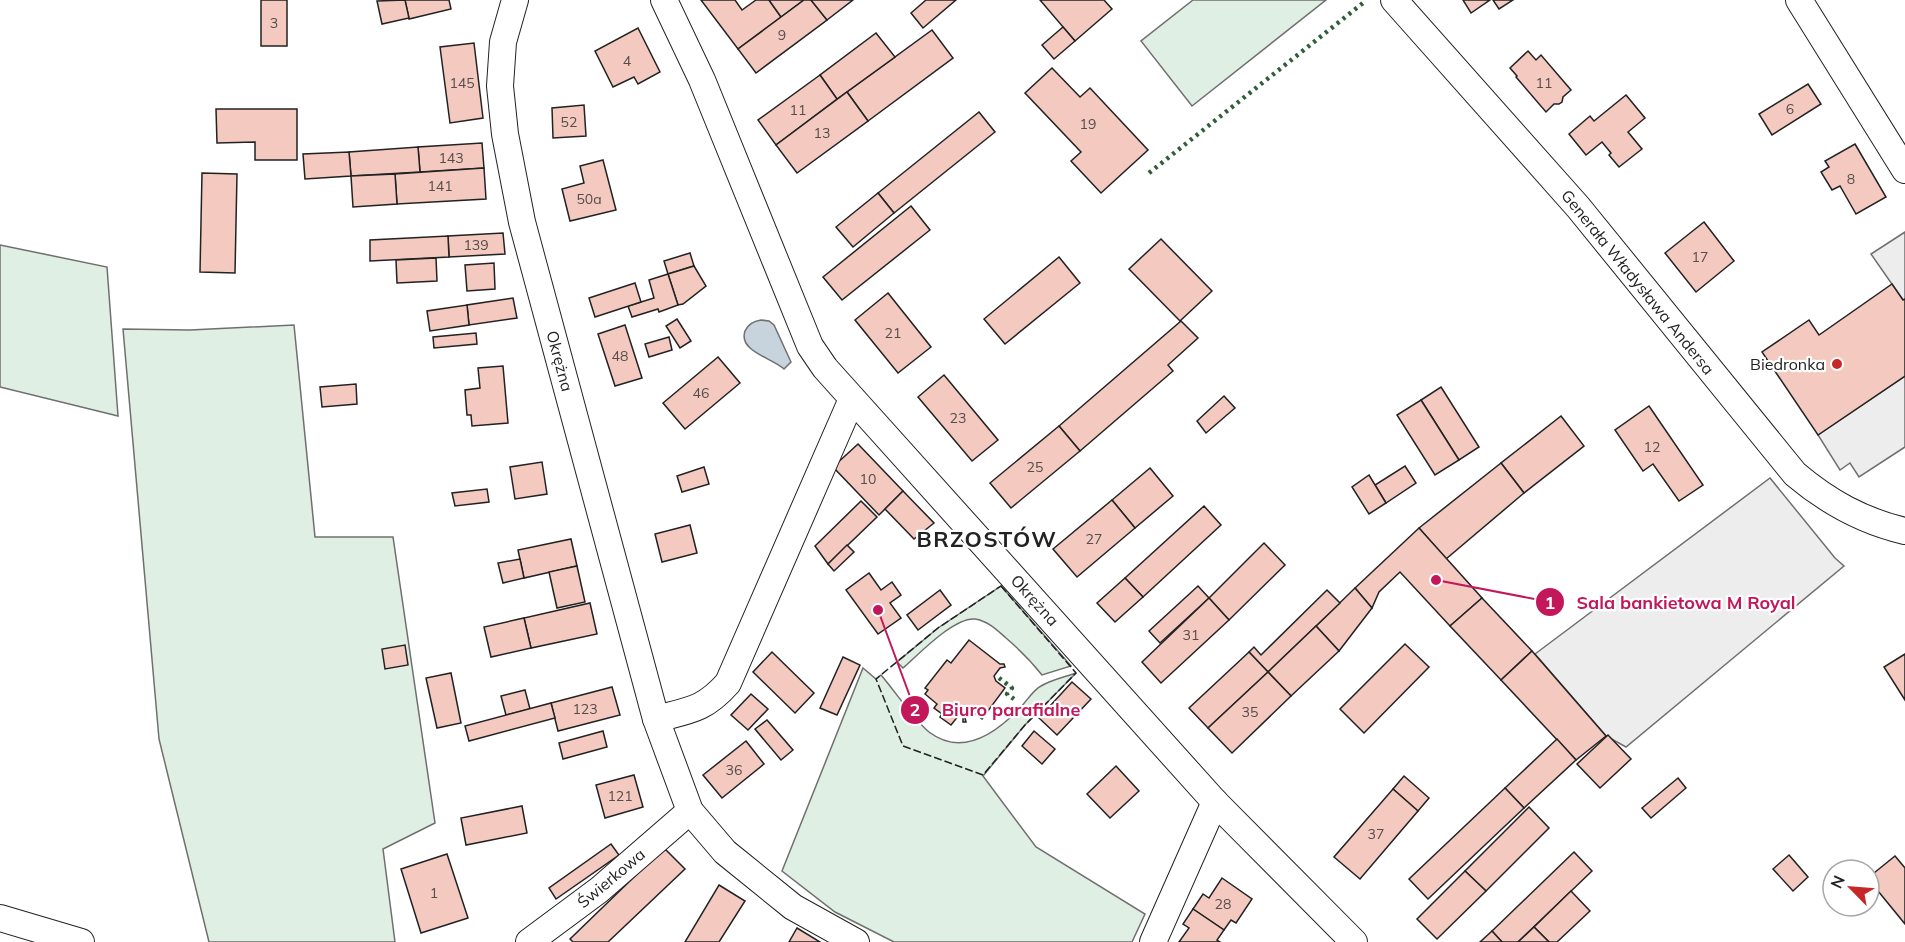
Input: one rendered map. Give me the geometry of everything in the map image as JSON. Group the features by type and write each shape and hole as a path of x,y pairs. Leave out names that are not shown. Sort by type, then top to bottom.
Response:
{"street":[{"name":"Okrężna","path":"515,0 504,42 500,86 505,134 522,222 656,719 690,811 725,852 793,907 856,942"},
{"name":"Okrężna","path":"664,0 702,80 810,346 825,368 1010,571 1215,802 1354,942"},
{"name":"Generała Władysława Andersa","path":"1394,0 1578,207 1795,474 1816,492 1841,508 1879,525 1905,531"},
{"path":"1799,0 1905,170"},
{"path":"656,719 695,708 713,699 728,683 852,399"},
{"path":"1154,942 1215,802"},
{"name":"Świerkowa","path":"529,942 599,890 690,811"},
{"path":"0,918 81,942"}],"green space":[{"path":"1193,0 1326,0 1192,106 1141,41"},
{"path":"0,245 107,267 118,416 0,387"},
{"path":"294,325 315,537 393,537 435,823 383,849 395,942 209,942 159,739 123,329 190,330"},
{"path":"1001,586 1071,666 1042,675 999,632 975,619 967,620 947,630 903,668 897,662 938,628"},
{"path":"863,668 876,679 881,675 929,732 941,739 954,742 966,742 989,734 1010,718 1038,688 1076,673 1025,725 983,776 1036,847 1145,914 1132,942 894,942 835,912 782,871"}],"shaded area":[{"path":"1905,232 1905,299 1903,300 1871,254"},
{"path":"761,320 769,321 774,325 791,362 784,369 746,344 744,338 746,329 752,323"},
{"path":"1905,376 1905,447 1859,477 1850,463 1840,470 1818,435"},
{"path":"1770,478 1844,566 1626,747 1606,736 1535,654"}],"building":[{"path":"261,0 287,0 287,46 261,46"},
{"path":"405,0 449,0 451,9 409,19"},
{"path":"405,0 409,18 382,24 377,1"},
{"path":"701,0 735,0 742,10 756,0 769,0 781,17 738,49"},
{"path":"769,0 804,0 781,17"},
{"path":"804,0 811,0 827,20 756,73 738,49"},
{"path":"811,0 853,0 827,20"},
{"path":"926,0 956,0 923,28 911,13"},
{"path":"1040,0 1104,0 1112,9 1075,41"},
{"path":"1463,0 1490,0 1471,13"},
{"path":"1493,0 1513,0 1499,9"},
{"path":"1063,27 1075,41 1054,59 1042,45"},
{"path":"638,28 660,72 638,84 634,77 613,87 595,51"},
{"path":"932,30 953,58 868,121 847,92"},
{"path":"876,33 895,57 837,99 820,75"},
{"path":"474,43 483,118 450,123 440,47"},
{"path":"1528,51 1536,60 1541,55 1571,90 1563,97 1562,102 1554,104 1546,112 1510,68"},
{"path":"1052,68 1080,97 1090,88 1148,150 1101,193 1071,161 1081,152 1025,93"},
{"path":"820,75 837,99 776,145 758,120"},
{"path":"1808,84 1821,104 1772,135 1759,114"},
{"path":"847,92 868,121 797,173 776,145"},
{"path":"1626,95 1645,118 1628,132 1642,149 1619,167 1602,142 1586,155 1569,134 1590,116 1594,121"},
{"path":"584,105 586,136 553,138 552,108"},
{"path":"216,109 297,109 297,160 255,160 255,142 217,143"},
{"path":"979,112 995,132 894,213 878,193"},
{"path":"482,143 484,168 420,172 418,147"},
{"path":"1855,144 1886,197 1856,214 1840,186 1832,190 1821,172 1829,167 1825,161"},
{"path":"418,147 420,172 351,176 349,152"},
{"path":"349,152 351,176 305,179 303,154"},
{"path":"603,160 616,210 570,221 562,189 584,183 580,166"},
{"path":"484,168 486,199 397,204 395,174"},
{"path":"202,173 237,174 235,273 200,272"},
{"path":"395,174 397,204 353,207 351,176"},
{"path":"878,193 894,213 853,247 836,227"},
{"path":"911,206 930,230 842,300 823,277"},
{"path":"1704,222 1734,261 1696,292 1665,253"},
{"path":"503,233 505,254 449,257 448,236"},
{"path":"448,236 449,257 370,261 370,240"},
{"path":"1161,239 1212,291 1180,321 1129,269"},
{"path":"690,253 694,266 668,274 664,261"},
{"path":"1059,257 1080,283 1005,344 984,319"},
{"path":"436,258 437,281 397,283 396,260"},
{"path":"494,263 495,289 467,291 465,265"},
{"path":"694,266 706,286 683,304 678,305 668,274"},
{"path":"668,274 678,305 659,312 658,309 632,317 628,306 654,298 649,280"},
{"path":"635,283 641,302 595,317 589,298"},
{"name":"Biedronka","path":"1892,284 1903,300 1905,299 1905,376 1818,435 1762,352 1809,320 1819,335"},
{"path":"888,293 931,347 898,373 855,320"},
{"path":"513,298 517,318 469,325 467,305"},
{"path":"467,305 469,325 430,331 427,311"},
{"path":"677,319 691,341 680,348 666,326"},
{"path":"1181,321 1198,338 1168,365 1173,371 1080,451 1059,426"},
{"path":"625,325 642,378 615,386 598,334"},
{"path":"476,333 477,344 434,348 433,337"},
{"path":"669,337 672,350 649,357 645,344"},
{"path":"718,357 740,383 685,429 663,403"},
{"path":"503,366 508,423 472,426 471,415 467,415 465,390 480,388 478,368"},
{"path":"944,375 998,440 972,461 918,397"},
{"path":"356,384 357,404 322,407 320,387"},
{"path":"1441,387 1479,447 1459,460 1421,400"},
{"path":"1224,396 1235,408 1206,433 1197,421"},
{"path":"1421,400 1459,460 1435,475 1397,415"},
{"path":"1649,406 1703,485 1679,501 1653,464 1643,471 1615,430"},
{"path":"1561,416 1584,446 1524,493 1501,463"},
{"path":"1059,426 1080,451 1011,508 990,483"},
{"path":"858,444 903,491 879,515 833,467"},
{"path":"542,462 547,494 515,499 510,467"},
{"path":"1501,463 1524,493 1446,559 1419,528"},
{"path":"1405,466 1416,483 1386,503 1375,485"},
{"path":"704,467 709,484 682,492 677,476"},
{"path":"1150,468 1173,496 1135,528 1112,500"},
{"path":"1369,475 1386,503 1369,514 1352,487"},
{"path":"487,489 489,502 455,506 452,493"},
{"path":"903,491 934,523 914,539 885,509"},
{"path":"1112,500 1135,528 1077,577 1053,549"},
{"path":"861,501 877,517 828,564 815,546"},
{"path":"1204,506 1221,525 1143,597 1125,578"},
{"path":"690,525 697,553 662,562 655,534"},
{"path":"1419,528 1482,598 1450,626 1400,572 1379,592 1372,608 1355,588"},
{"path":"571,539 577,566 524,578 518,550"},
{"path":"1264,543 1285,565 1229,620 1209,598"},
{"path":"847,545 854,552 834,571 828,564"},
{"path":"520,559 524,578 503,583 498,563"},
{"path":"577,566 585,602 557,608 549,572"},
{"path":"869,573 881,590 892,582 901,595 890,603 901,618 878,634 846,590"},
{"path":"1125,578 1143,597 1115,622 1097,603"},
{"path":"1198,586 1209,598 1160,643 1149,631"},
{"path":"1355,588 1372,608 1339,651 1316,626"},
{"path":"940,590 951,605 918,630 907,615"},
{"path":"1327,590 1340,603 1268,672 1249,652 1254,647 1261,655"},
{"path":"1209,598 1229,620 1161,683 1142,662"},
{"path":"1482,598 1532,651 1501,680 1450,626"},
{"path":"590,603 597,634 531,648 524,618"},
{"path":"524,618 531,648 491,657 484,627"},
{"path":"1316,626 1339,651 1291,696 1268,672"},
{"path":"969,640 1000,664 1004,664 1005,667 1000,668 994,676 996,681 1005,688 982,719 971,710 965,718 966,722 963,722 963,718 959,715 951,725 940,717 942,714 934,708 937,704 925,694 928,690 925,688 947,660 951,663"},
{"path":"1405,644 1429,667 1364,733 1340,709"},
{"path":"405,645 408,665 385,669 382,649"},
{"path":"1532,651 1606,736 1576,760 1501,680"},
{"path":"772,652 814,693 795,713 753,672"},
{"path":"1249,652 1268,672 1208,728 1189,708"},
{"path":"1905,654 1905,700 1884,667"},
{"path":"843,657 860,665 837,715 820,708"},
{"path":"1268,672 1291,696 1232,753 1208,728"},
{"path":"451,673 461,723 437,728 426,678"},
{"path":"1072,682 1091,699 1057,735 1039,718"},
{"path":"612,687 620,715 558,731 551,703"},
{"path":"525,690 530,709 506,715 501,696"},
{"path":"751,694 768,709 748,730 731,715"},
{"path":"551,703 555,718 469,741 465,726"},
{"path":"767,720 793,750 781,760 755,729"},
{"path":"603,731 607,747 563,759 559,743"},
{"path":"1034,731 1055,749 1042,764 1022,746"},
{"path":"1608,735 1631,759 1600,788 1577,764"},
{"path":"1557,739 1576,760 1524,808 1505,788"},
{"path":"746,741 764,764 722,798 703,775"},
{"path":"1116,766 1139,791 1110,818 1087,794"},
{"path":"634,775 643,807 605,818 596,785"},
{"path":"1404,776 1429,798 1418,811 1393,789"},
{"path":"1678,778 1686,788 1651,818 1642,808"},
{"path":"1505,788 1524,808 1428,899 1409,879"},
{"path":"1393,789 1418,811 1360,879 1334,857"},
{"path":"522,806 527,833 466,845 461,818"},
{"path":"1529,807 1549,828 1486,891 1465,871"},
{"path":"611,844 619,855 556,899 549,888"},
{"path":"664,848 685,869 608,942 573,942 570,939"},
{"path":"1574,852 1592,871 1518,942 1502,942 1492,931"},
{"path":"447,854 468,918 421,933 401,869"},
{"path":"1789,855 1808,877 1793,891 1773,869"},
{"path":"1895,856 1905,868 1905,924 1881,895 1881,867"},
{"path":"1465,871 1486,891 1437,939 1417,919"},
{"path":"1222,878 1252,899 1236,923 1231,920 1224,930 1193,909 1203,894 1209,898"},
{"path":"719,885 745,901 719,942 685,942"},
{"path":"1571,891 1590,911 1557,942 1549,942 1534,927"},
{"path":"1193,909 1224,930 1217,940 1220,942 1179,942 1189,928 1183,924"},
{"path":"1534,927 1549,942 1518,942"},
{"path":"797,928 820,942 789,942"},
{"path":"1492,931 1502,942 1480,942"}],"hedge":[{"path":"1149,173 1363,3"},
{"path":"999,678 1012,688 1007,694 1014,699"}],"fence":[{"path":"1001,586 1076,673 1025,725 983,775 903,746 876,679 938,628 1001,586"}],"place":[{"name":"Biedronka","path":"1837,364"},
{"name":"Sala bankietowa M Royal","path":"1436,580"},
{"name":"Biuro parafialne","path":"878,610"}],"district":[{"name":"BRZOSTÓW","path":"987,539"}]}
